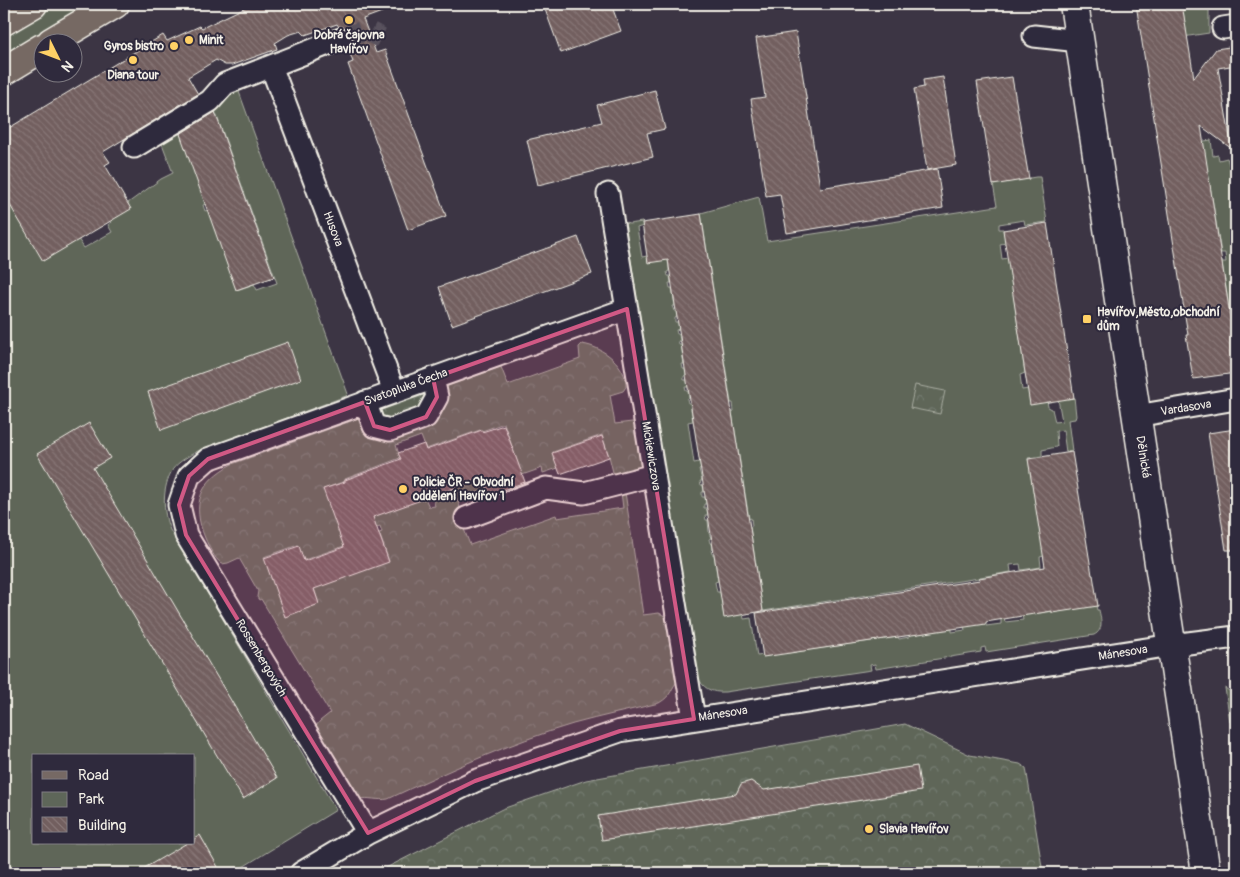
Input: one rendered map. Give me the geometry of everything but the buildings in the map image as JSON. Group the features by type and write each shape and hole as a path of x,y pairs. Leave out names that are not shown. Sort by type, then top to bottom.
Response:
{"main road":[{"path":"4,21 33,4"},
{"path":"68,32 115,4"},
{"path":"4,71 32,54"}],"street":[{"name":"Dělnická","path":"1074,4 1206,873"},
{"path":"1034,36 1079,41"},
{"path":"134,147 210,101 225,84 341,39"},
{"name":"Husova","path":"271,66 394,391"},
{"name":"Mickiewiczova","path":"608,194 694,719"},
{"name":"Svatopluka Čecha","path":"190,476 208,459 627,309"},
{"path":"364,402 374,426 390,430 426,417 437,397 432,378"},
{"name":"Vardasova","path":"1136,416 1236,400"},
{"name":"Rossenbergových","path":"190,476 179,505 186,535 368,833"},
{"path":"466,518 546,488 584,493 654,476"},
{"name":"Mánesova","path":"301,873 368,833 475,781 620,731 1172,645 1236,637"}],"highlighted area":[{"path":"627,309 694,719 620,731 475,781 368,833 186,535 179,505 189,476 208,459 365,402 374,426 390,430 426,417 437,397 433,378"}],"green space":[{"path":"57,4 93,4 46,32 32,32 32,40 4,57 4,36"},
{"path":"1182,4 1209,4 1209,33 1143,43 1186,30"},
{"path":"238,89 348,394 198,451 184,459 173,469 167,483 164,499 167,523 336,810 233,873 4,873 4,228 8,225 4,217 4,194 43,260 78,239 84,248 112,232 108,225 111,223 109,221 130,208 128,203 161,179 173,173 160,138 177,125 206,204 203,205 205,211 208,210 237,290 254,284 257,290 277,283 215,111 207,107"},
{"path":"1211,140 1213,156 1218,155 1219,160 1227,158 1236,187 1236,313 1230,314 1222,262 1226,262 1225,253 1221,253 1208,173 1160,148"},
{"path":"1040,177 1047,222 1025,225 1024,220 999,224 999,229 1003,229 1006,243 1000,244 1002,259 1008,258 1025,373 1020,375 1022,390 1028,389 1047,401 1048,407 1052,409 1055,422 1062,421 1058,399 1074,397 1076,416 1075,419 1068,420 1072,451 1066,452 1063,430 1056,431 1056,447 1042,450 1042,456 1028,458 1044,556 1040,557 1041,567 1021,570 1020,564 1010,565 1011,572 979,578 763,611 750,527 752,526 751,518 749,519 732,412 734,411 733,403 731,403 701,213 759,197 767,241 997,206 993,184"},
{"path":"642,222 643,226 637,228 642,257 647,256 648,262 668,258 669,271 667,272 668,276 670,276 671,283 669,283 670,288 672,288 675,306 672,306 674,311 676,311 677,317 675,322 678,322 679,329 676,330 677,334 679,334 680,341 678,341 679,345 681,345 684,364 682,364 686,375 684,380 687,380 688,387 685,387 686,391 688,391 689,398 687,399 688,403 690,403 693,421 688,422 694,463 699,462 701,468 699,469 702,481 700,481 704,492 702,492 702,497 705,497 706,504 704,504 704,508 707,508 708,515 705,515 706,520 708,520 710,543 712,543 713,549 711,550 712,554 714,554 718,581 715,582 717,592 720,592 724,616 743,614 744,619 751,618 757,656 898,637 899,639 909,637 909,635 952,628 952,632 965,630 964,626 986,623 986,626 1001,624 1001,619 1004,618 1005,622 1023,620 1022,615 1096,606 1097,610 1099,610 1101,621 1101,627 1097,633 986,652 985,647 981,648 981,652 876,669 875,664 870,665 871,670 725,692 715,692 704,686 697,675 625,223"},
{"path":"582,344 605,353 612,358 622,371 626,387 623,391 610,395 615,424 632,422 637,424 642,469 614,476 602,435 553,452 558,468 543,473 542,468 522,475 504,423 426,449 421,436 396,445 400,458 324,489 344,546 304,560 298,545 264,557 285,616 319,604 314,588 389,561 379,533 382,532 380,526 376,527 373,516 425,498 429,507 435,506 432,495 483,477 495,496 500,494 499,491 502,490 503,493 510,491 508,487 525,482 528,489 483,505 479,492 457,499 462,513 455,515 461,530 464,529 470,545 556,515 557,518 623,508 621,492 625,492 643,615 659,613 667,617 679,680 667,697 659,703 573,724 526,740 456,768 388,799 359,799 315,727 330,713 261,599 259,600 257,597 258,591 239,558 222,564 210,549 201,526 199,514 201,495 212,478 232,464 501,367 508,385 580,359 579,347"},
{"path":"915,385 945,391 940,414 910,408"},
{"path":"1225,688 1236,696 1236,713 1230,722"},
{"name":"Slavia Havířov","path":"905,724 970,755 1020,764 1026,768 1043,873 376,873 502,809 586,780"}],"tunnel":[{"path":"341,39 366,30 381,38"}],"place":[{"name":"Dobrá čajovna Havířov","path":"349,20"},
{"name":"Minit","path":"189,40"},
{"name":"Gyros bistro","path":"174,46"},
{"name":"Diana tour","path":"133,60"},
{"name":"Havířov,Město,obchodní dům","path":"1087,319"},
{"name":"Policie ČR - Obvodní oddělení Havířov 1","path":"403,489"},
{"name":"Slavia Havířov","path":"869,829"}]}
